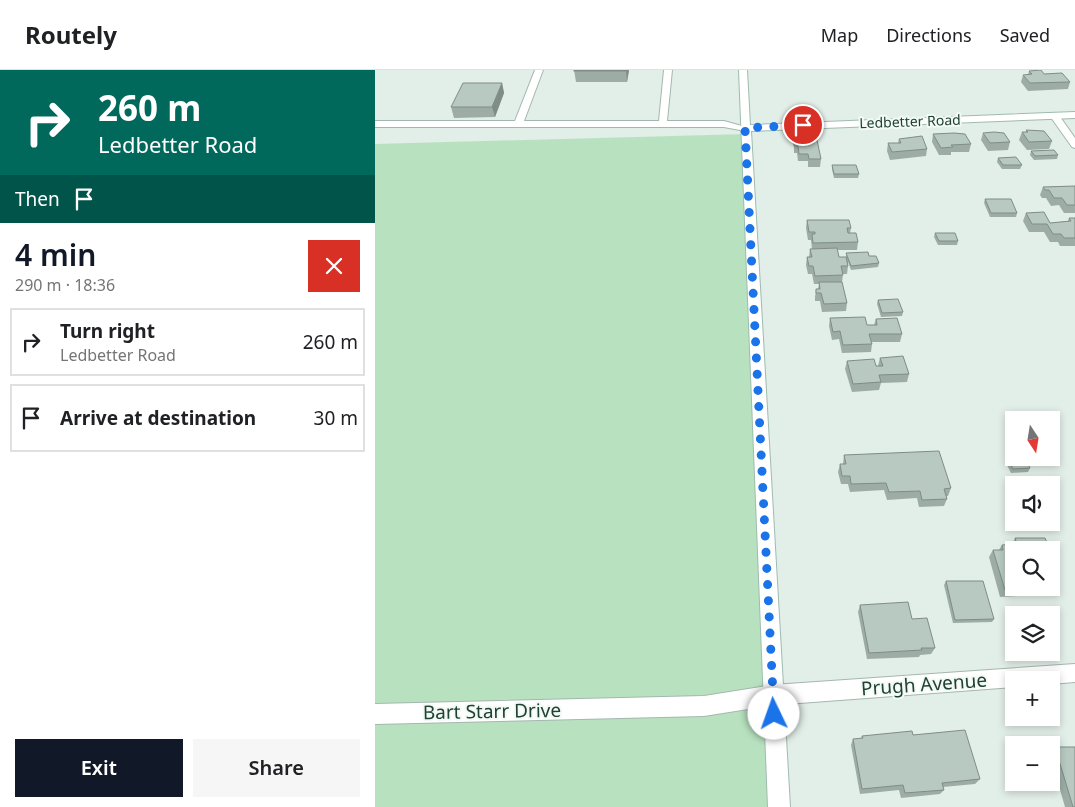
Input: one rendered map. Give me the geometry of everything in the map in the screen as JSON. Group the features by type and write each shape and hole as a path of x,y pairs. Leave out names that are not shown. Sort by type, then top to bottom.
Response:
{"main road":[{"path":"743,70 779,807"},
{"name":"Ledbetter Road","path":"745,128 1075,115"},
{"path":"1055,116 1075,145"},
{"name":"Prugh Avenue","path":"608,708 704,706 773,695 1075,673"},
{"name":"Bart Starr Drive","path":"375,714 608,708"}],"lane":[{"path":"519,123 539,70"},
{"path":"663,123 669,70"},
{"path":"375,124 663,123 724,124 745,128"}],"green space":[{"path":"746,134 779,807 375,807 375,144"}],"building":[{"path":"626,70 626,71 574,71"},
{"path":"1041,70 1044,74 1062,73 1070,82 1030,83 1023,75 1032,74 1029,71"},
{"path":"463,83 502,83 492,107 451,107"},
{"path":"1026,130 1044,131 1052,141 1029,142 1022,132 1028,132"},
{"path":"983,133 1004,133 1010,142 990,143"},
{"path":"933,134 965,134 971,144 951,145 953,147 941,148"},
{"path":"922,136 927,149 892,152 888,143 901,143 899,139"},
{"path":"794,140 817,140 821,159 809,159 808,154 799,154 798,146 794,146"},
{"path":"1054,150 1058,155 1035,156 1031,151"},
{"path":"1016,157 1022,165 1003,165 998,158"},
{"path":"832,165 856,165 859,174 834,174"},
{"path":"1075,186 1075,205 1067,205 1062,198 1054,198 1049,190 1045,190 1043,187"},
{"path":"985,199 1011,199 1017,213 991,213"},
{"path":"1044,212 1050,223 1071,221 1069,218 1075,218 1075,238 1064,238 1061,234 1053,234 1047,224 1032,224 1026,213"},
{"path":"807,220 849,220 851,228 847,228 848,233 856,233 858,242 813,243 812,234 815,234 815,232 809,232"},
{"path":"935,233 955,233 958,241 939,241"},
{"path":"837,248 839,257 846,257 848,266 841,266 843,275 815,276 813,266 809,266 807,257 812,257 810,249"},
{"path":"868,252 869,256 876,256 879,263 851,266 846,253"},
{"path":"819,282 842,282 847,303 824,304 821,293 816,293 816,289 820,289"},
{"path":"898,299 903,312 882,313 878,300"},
{"path":"865,317 867,325 877,325 876,319 897,318 902,334 869,334 872,344 843,345 840,331 833,332 830,318"},
{"path":"903,356 909,374 879,375 881,382 853,384 847,361 874,359 876,366 883,366 880,358"},
{"path":"939,451 951,488 944,489 947,499 922,500 920,491 889,492 886,483 851,484 850,476 842,476 840,464 846,464 844,455"},
{"path":"1012,466 1029,466 1030,468 1013,469"},
{"path":"1015,538 1045,538 1046,541 1016,541"},
{"path":"1002,545 1005,545 1005,590 993,550 1003,550"},
{"path":"946,581 983,581 994,619 955,620"},
{"path":"908,602 912,619 927,618 935,648 869,653 860,605"},
{"path":"965,730 980,779 942,783 944,790 905,793 903,785 862,789 853,739 863,738 862,736 912,731 913,735"},
{"path":"1060,747 1075,747 1075,807 1073,807 1060,764"}],"route":[{"path":"774,714 745,128 803,125"}]}
